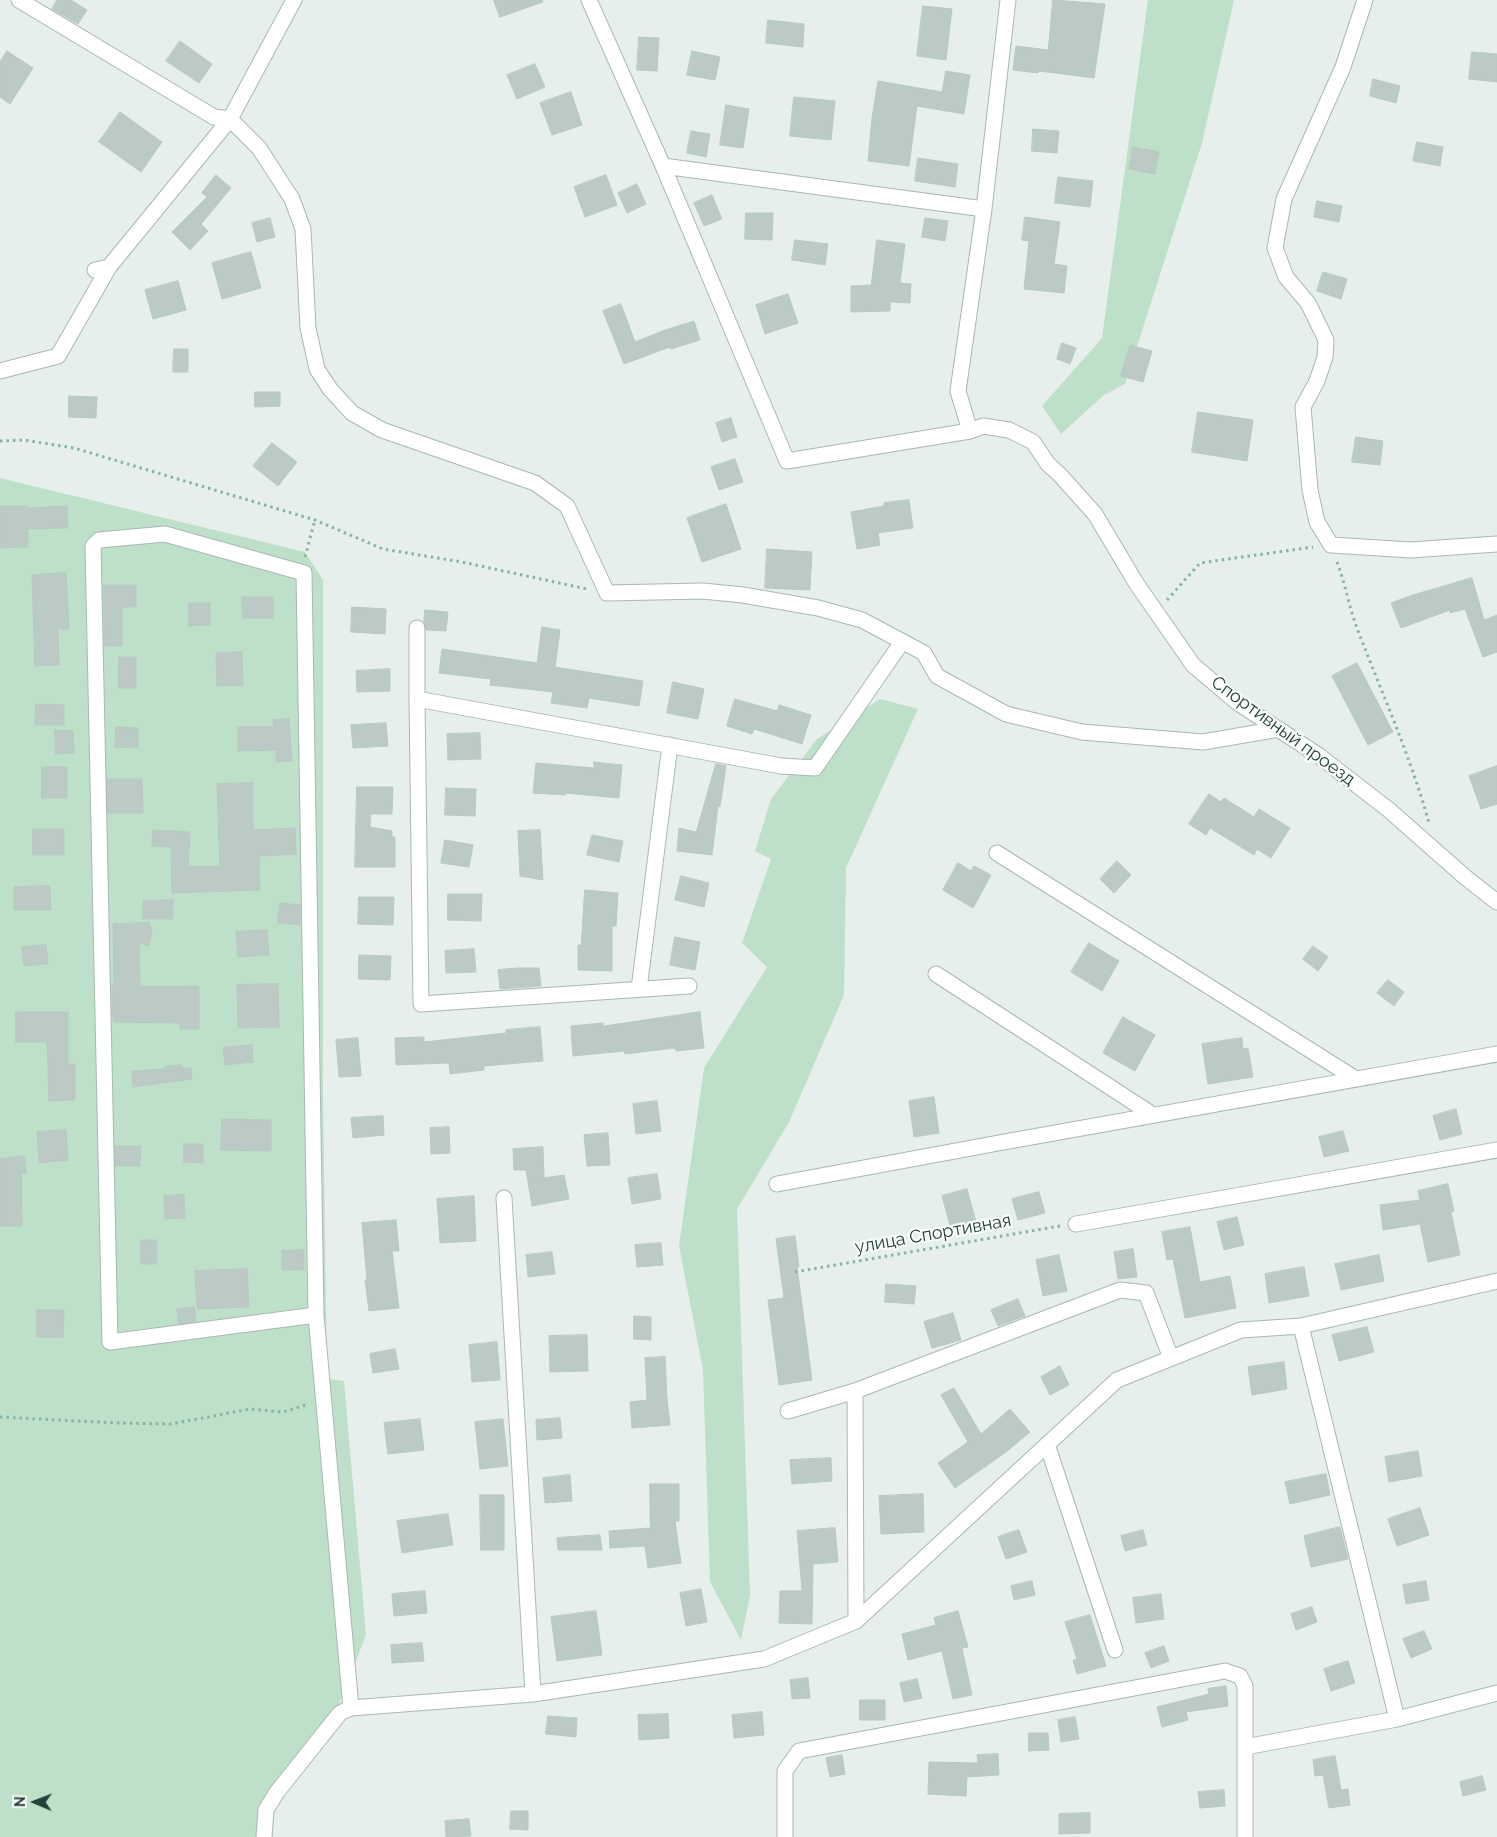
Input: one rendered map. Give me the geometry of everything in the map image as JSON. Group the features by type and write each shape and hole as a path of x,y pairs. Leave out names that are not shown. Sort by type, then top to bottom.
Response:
{"street":[{"path":"19,0 214,117 230,119 259,148 292,199 303,230 308,328 317,369 330,389 352,413 382,430 535,483 567,506 607,593 703,591 743,595 818,608 862,620 924,654 938,676 1006,714 1082,732 1204,742 1278,729"},
{"path":"0,371 58,356 102,269 230,119 294,0"},
{"path":"590,0 663,166 984,209"},
{"path":"970,431 958,391 984,209 1008,0"},
{"path":"1365,0 1343,67 1284,199 1275,248 1286,277 1308,304 1326,340 1325,357 1317,381 1303,407 1310,490 1317,522 1330,545 1411,550 1497,544"},
{"name":"Спортивный проезд","path":"663,166 787,461 970,431 983,426 1009,430 1033,442 1048,464 1095,514 1136,583 1193,664 1238,703 1318,754 1389,810 1465,877 1497,902"},
{"path":"316,1315 110,1342 93,546 99,540 165,534 304,573 316,1315 351,1708"},
{"path":"417,628 421,1004 689,986"},
{"path":"417,699 781,766 815,768 902,642"},
{"path":"638,989 670,745"},
{"path":"997,853 1356,1079"},
{"path":"936,974 1153,1115"},
{"path":"777,1184 1497,1054"},
{"path":"1076,1224 1497,1150"},
{"path":"504,1198 533,1694"},
{"path":"264,1837 266,1810 277,1792 340,1713 351,1708 533,1694 764,1659 856,1622 1117,1380 1241,1330 1302,1326 1497,1281"},
{"path":"788,1411 855,1391 1120,1290 1146,1293 1171,1358"},
{"path":"1302,1326 1397,1719"},
{"path":"855,1391 856,1622"},
{"path":"1047,1444 1115,1650"},
{"path":"785,1837 785,1771 799,1752 1226,1671 1240,1676 1245,1686 1245,1837"},
{"path":"1245,1747 1397,1719 1497,1693"}],"path":[{"path":"0,442 24,440 74,448 315,520 383,549 462,562 607,593"},
{"path":"304,573 305,552 315,520"},
{"path":"1157,612 1200,563 1330,545 1346,589 1358,633 1420,790 1429,825"},
{"name":"улица Спортивная","path":"795,1272 1076,1224"},
{"path":"0,1416 171,1424 250,1409 283,1412 324,1400"}],"green space":[{"path":"1148,0 1234,0 1202,143 1125,384 1104,395 1061,434 1042,406 1102,338"},
{"path":"0,478 305,552 323,580 323,1094 327,1379 344,1381 366,1635 337,1710 276,1795 272,1837 0,1837"},
{"path":"880,699 918,709 846,868 844,995 789,1122 737,1209 750,1595 741,1640 710,1582 703,1370 679,1246 704,1068 767,967 742,943 771,859 755,851 771,799 817,739"}],"building":[{"path":"57,0 71,0 87,10 78,24 52,9"},
{"path":"494,0 542,0 543,2 500,17"},
{"path":"1053,0 1105,4 1094,78 1039,71 1038,73 1013,70 1016,46 1048,50"},
{"path":"923,6 952,9 946,60 917,56"},
{"path":"768,20 804,24 803,47 766,43"},
{"path":"639,37 659,38 657,71 637,70"},
{"path":"180,41 212,64 199,83 166,61"},
{"path":"7,51 33,68 10,104 0,97 0,62"},
{"path":"692,51 720,57 715,80 687,75"},
{"path":"1472,52 1497,54 1497,82 1469,79"},
{"path":"535,64 545,87 517,99 507,75"},
{"path":"946,71 970,75 964,114 917,106 909,166 868,161 878,81 942,92"},
{"path":"1373,79 1400,86 1396,103 1370,96"},
{"path":"571,92 582,125 552,135 540,103"},
{"path":"794,97 835,101 831,140 790,136"},
{"path":"726,105 749,109 743,148 720,145"},
{"path":"120,112 162,142 141,172 99,142"},
{"path":"1033,129 1059,131 1057,153 1032,151"},
{"path":"691,131 710,134 706,157 687,153"},
{"path":"1417,142 1443,147 1440,166 1413,161"},
{"path":"1133,147 1159,152 1155,174 1129,169"},
{"path":"918,158 958,164 955,187 915,181"},
{"path":"216,175 231,188 201,224 208,231 190,250 172,232 207,197 202,193"},
{"path":"606,175 617,205 585,217 574,187"},
{"path":"1058,177 1093,181 1090,207 1055,203"},
{"path":"637,184 646,204 627,213 618,193"},
{"path":"712,195 722,219 704,226 694,203"},
{"path":"1317,201 1342,206 1339,222 1314,217"},
{"path":"746,213 773,213 772,240 745,239"},
{"path":"1025,217 1060,222 1054,264 1067,266 1064,293 1024,289 1029,241 1022,240"},
{"path":"270,218 275,237 257,242 252,223"},
{"path":"925,218 948,221 945,241 922,237"},
{"path":"795,240 828,244 825,265 792,260"},
{"path":"877,240 905,244 900,283 911,284 910,303 890,302 890,311 851,312 851,286 871,285"},
{"path":"251,252 261,288 222,299 212,263"},
{"path":"1323,272 1347,279 1341,299 1317,291"},
{"path":"178,281 186,310 153,319 145,290"},
{"path":"788,294 798,323 765,334 756,305"},
{"path":"621,304 635,342 694,321 700,340 671,349 670,347 624,364 603,311"},
{"path":"1062,343 1076,348 1070,364 1057,359"},
{"path":"1130,345 1152,351 1143,382 1121,376"},
{"path":"174,349 188,349 188,372 173,372"},
{"path":"255,392 280,392 280,406 255,407"},
{"path":"69,396 97,397 96,418 69,417"},
{"path":"1198,412 1253,420 1247,461 1192,452"},
{"path":"731,418 737,437 722,442 716,423"},
{"path":"1356,437 1383,441 1380,465 1352,462"},
{"path":"272,443 297,462 278,486 253,466"},
{"path":"735,459 743,482 719,490 711,467"},
{"path":"909,500 913,528 878,533 880,545 857,549 851,512 884,506 884,503"},
{"path":"726,504 741,549 702,562 687,518"},
{"path":"0,506 27,506 27,508 67,506 68,528 28,529 28,547 0,548"},
{"path":"767,549 812,552 810,590 765,588"},
{"path":"66,573 69,629 58,629 59,665 35,666 32,575"},
{"path":"1472,578 1484,620 1497,615 1497,652 1483,657 1465,609 1450,613 1450,610 1401,628 1391,603"},
{"path":"104,585 136,585 136,607 122,607 122,646 105,646"},
{"path":"242,597 273,597 273,618 243,618"},
{"path":"189,603 210,603 210,625 189,626"},
{"path":"352,607 386,609 385,634 351,632"},
{"path":"425,610 448,612 446,631 426,630 424,622"},
{"path":"542,627 560,630 555,667 643,681 639,706 589,698 587,708 551,703 553,692 490,685 491,679 439,673 442,649 537,663"},
{"path":"242,652 243,685 217,686 216,653"},
{"path":"119,657 136,657 136,688 119,688"},
{"path":"1357,663 1393,732 1368,745 1332,676"},
{"path":"390,669 390,691 357,692 356,671"},
{"path":"673,682 704,689 698,719 667,713"},
{"path":"735,699 777,711 779,705 811,715 802,744 754,729 752,734 727,726"},
{"path":"36,704 64,705 64,725 35,725"},
{"path":"289,719 292,761 276,762 276,750 238,751 238,727 274,727 273,720"},
{"path":"386,723 388,746 353,748 351,725"},
{"path":"116,727 138,728 138,748 115,747"},
{"path":"55,730 73,731 74,753 56,754"},
{"path":"480,733 481,759 448,760 447,734"},
{"path":"594,762 622,765 619,798 565,793 565,795 533,793 536,763 594,768"},
{"path":"716,764 726,766 720,807 718,806 712,855 677,851 679,828 696,832"},
{"path":"1497,766 1497,804 1481,809 1469,776"},
{"path":"42,767 67,767 67,798 42,798"},
{"path":"107,779 142,779 143,813 108,813"},
{"path":"253,783 253,830 295,828 296,854 259,856 260,890 172,893 171,847 152,846 153,830 190,832 188,867 220,866 217,784"},
{"path":"357,787 393,787 392,814 371,814 370,827 392,831 392,837 395,837 395,867 355,867"},
{"path":"446,788 476,789 475,816 445,815"},
{"path":"1209,794 1221,802 1224,798 1254,817 1259,809 1290,828 1271,858 1257,849 1254,855 1210,828 1206,835 1189,824"},
{"path":"33,829 64,829 64,855 33,855"},
{"path":"540,830 543,880 520,876 518,831"},
{"path":"592,835 623,841 619,862 587,855"},
{"path":"445,840 473,845 469,867 441,863"},
{"path":"1117,861 1131,875 1114,893 1100,879"},
{"path":"958,863 971,871 974,866 991,875 973,908 943,890"},
{"path":"681,876 709,883 704,907 675,900"},
{"path":"50,886 51,910 14,910 14,887"},
{"path":"585,890 618,893 616,926 612,926 612,971 578,970 578,945 581,945"},
{"path":"448,894 482,894 481,921 448,920"},
{"path":"359,897 394,897 393,925 358,924"},
{"path":"173,900 173,919 143,919 143,901"},
{"path":"280,903 300,905 300,925 278,923"},
{"path":"149,923 152,934 148,946 139,942 140,987 199,986 199,1029 180,1029 180,1023 113,1022 113,924"},
{"path":"267,930 269,955 238,957 236,932"},
{"path":"675,937 700,942 695,970 670,965"},
{"path":"1089,943 1119,961 1102,991 1071,972"},
{"path":"46,945 48,964 24,966 22,947"},
{"path":"1313,946 1328,957 1318,971 1303,959"},
{"path":"474,949 476,972 446,973 445,951"},
{"path":"359,955 391,956 390,980 359,979"},
{"path":"539,968 541,986 500,989 498,970"},
{"path":"1388,980 1404,992 1394,1006 1377,993"},
{"path":"278,984 279,1027 238,1028 237,985"},
{"path":"16,1012 68,1012 68,1064 75,1064 75,1100 49,1101 47,1042 16,1042"},
{"path":"700,1012 704,1048 676,1051 675,1048 625,1054 624,1051 573,1056 571,1026 603,1023 603,1026"},
{"path":"1123,1017 1155,1035 1135,1071 1103,1053"},
{"path":"540,1027 543,1061 484,1066 484,1070 450,1074 449,1063 396,1065 395,1038 424,1037 424,1042 506,1033 506,1030"},
{"path":"358,1038 361,1076 339,1077 336,1040"},
{"path":"1242,1038 1243,1049 1248,1048 1253,1077 1208,1084 1202,1044"},
{"path":"252,1045 253,1062 225,1065 223,1048"},
{"path":"181,1065 182,1068 191,1068 192,1079 133,1087 132,1071 165,1069 165,1067"},
{"path":"934,1097 939,1133 914,1137 909,1101"},
{"path":"657,1101 661,1131 636,1134 633,1104"},
{"path":"1456,1109 1462,1134 1440,1140 1433,1116"},
{"path":"383,1116 384,1135 353,1138 351,1118"},
{"path":"222,1119 271,1120 271,1151 221,1150"},
{"path":"449,1127 450,1153 431,1154 430,1128"},
{"path":"66,1130 68,1160 39,1163 37,1132"},
{"path":"1343,1131 1349,1151 1324,1157 1319,1137"},
{"path":"608,1133 610,1165 587,1166 584,1135"},
{"path":"184,1144 203,1144 203,1163 184,1162"},
{"path":"115,1146 141,1146 140,1166 116,1166"},
{"path":"543,1147 544,1178 564,1175 569,1199 532,1206 526,1170 514,1170 513,1149"},
{"path":"24,1156 26,1173 21,1173 22,1226 0,1226 0,1159"},
{"path":"657,1174 661,1199 632,1204 628,1178"},
{"path":"1448,1184 1454,1211 1451,1212 1460,1255 1428,1262 1420,1224 1383,1230 1380,1205 1420,1200 1418,1191"},
{"path":"967,1189 977,1226 952,1233 942,1196"},
{"path":"1039,1192 1045,1213 1018,1220 1012,1199"},
{"path":"184,1195 185,1218 165,1219 164,1196"},
{"path":"474,1196 476,1241 440,1243 437,1199"},
{"path":"1237,1217 1244,1245 1224,1250 1217,1222"},
{"path":"396,1220 399,1251 392,1251 399,1308 369,1311 365,1280 367,1280 362,1223"},
{"path":"1190,1227 1200,1282 1230,1276 1236,1308 1185,1318 1173,1259 1167,1260 1162,1232"},
{"path":"795,1236 799,1267 797,1267 812,1380 779,1385 768,1300 784,1298 776,1239"},
{"path":"141,1240 157,1240 157,1264 141,1264"},
{"path":"661,1243 663,1265 637,1267 635,1245"},
{"path":"1133,1249 1137,1277 1118,1279 1114,1252"},
{"path":"304,1250 304,1270 282,1270 282,1251"},
{"path":"552,1252 555,1274 528,1277 526,1255"},
{"path":"1059,1255 1067,1291 1043,1296 1036,1260"},
{"path":"1379,1255 1384,1281 1341,1290 1335,1264"},
{"path":"1304,1267 1309,1296 1269,1303 1265,1274"},
{"path":"247,1269 249,1307 197,1309 195,1271"},
{"path":"886,1284 916,1286 914,1304 885,1302"},
{"path":"1018,1299 1025,1316 998,1326 991,1310"},
{"path":"194,1307 196,1321 179,1324 177,1309"},
{"path":"37,1310 64,1310 63,1337 37,1337"},
{"path":"953,1313 961,1340 932,1348 924,1322"},
{"path":"634,1316 651,1317 651,1340 634,1339"},
{"path":"1367,1327 1374,1352 1339,1361 1332,1335"},
{"path":"587,1335 588,1371 550,1372 549,1336"},
{"path":"497,1342 500,1380 472,1382 469,1345"},
{"path":"395,1349 399,1369 373,1373 370,1354"},
{"path":"665,1357 670,1425 632,1428 630,1402 647,1400 645,1358"},
{"path":"1284,1362 1287,1389 1252,1395 1248,1367"},
{"path":"1060,1366 1069,1385 1050,1395 1041,1377"},
{"path":"954,1388 981,1434 1010,1409 1030,1432 1006,1452 955,1488 938,1463 968,1442 941,1395"},
{"path":"560,1418 562,1438 537,1440 536,1420"},
{"path":"420,1419 424,1450 388,1454 384,1423"},
{"path":"503,1419 508,1466 480,1469 475,1422"},
{"path":"1418,1451 1422,1476 1389,1482 1385,1457"},
{"path":"831,1458 832,1481 792,1484 790,1460"},
{"path":"1326,1474 1330,1495 1290,1504 1285,1482"},
{"path":"570,1475 572,1501 545,1503 543,1478"},
{"path":"650,1484 679,1484 679,1521 675,1521 681,1563 648,1568 645,1546 610,1548 609,1531 650,1528"},
{"path":"923,1494 924,1532 881,1534 879,1496"},
{"path":"480,1495 504,1495 504,1550 481,1550"},
{"path":"1420,1508 1429,1535 1397,1546 1388,1519"},
{"path":"448,1514 453,1545 402,1553 397,1521"},
{"path":"1340,1527 1348,1559 1311,1567 1304,1536"},
{"path":"835,1528 838,1562 813,1564 812,1624 779,1623 780,1591 802,1591 797,1531"},
{"path":"1019,1530 1027,1552 1006,1559 998,1537"},
{"path":"1143,1530 1147,1545 1125,1551 1121,1536"},
{"path":"600,1535 602,1550 558,1550 557,1538"},
{"path":"1032,1581 1035,1595 1014,1600 1011,1586"},
{"path":"1426,1581 1429,1600 1406,1604 1403,1585"},
{"path":"701,1589 707,1622 686,1626 680,1593"},
{"path":"425,1591 427,1613 394,1616 392,1594"},
{"path":"1161,1594 1164,1619 1136,1623 1133,1598"},
{"path":"1312,1607 1317,1622 1296,1630 1291,1614"},
{"path":"596,1611 602,1655 557,1661 551,1617"},
{"path":"958,1611 968,1647 962,1648 972,1695 953,1699 942,1651 908,1660 902,1634 936,1625 934,1618"},
{"path":"1090,1615 1106,1666 1077,1674 1073,1660 1077,1659 1065,1622"},
{"path":"1424,1631 1432,1649 1411,1658 1403,1639"},
{"path":"422,1643 424,1661 392,1663 391,1645"},
{"path":"1164,1646 1169,1661 1151,1668 1145,1653"},
{"path":"1348,1661 1355,1683 1331,1691 1324,1669"},
{"path":"808,1678 810,1698 792,1699 790,1680"},
{"path":"917,1679 922,1698 904,1702 900,1683"},
{"path":"1226,1686 1228,1706 1186,1712 1188,1720 1162,1727 1157,1707 1209,1694 1208,1689"},
{"path":"860,1700 885,1700 885,1720 860,1720"},
{"path":"762,1712 764,1735 734,1738 732,1715"},
{"path":"668,1714 669,1738 639,1740 638,1715"},
{"path":"548,1716 577,1718 576,1737 546,1734"},
{"path":"1075,1717 1079,1739 1061,1742 1058,1720"},
{"path":"1029,1733 1048,1733 1049,1750 1029,1751"},
{"path":"998,1754 999,1775 967,1777 966,1796 928,1794 929,1762 978,1763 977,1755"},
{"path":"842,1755 845,1774 830,1777 826,1758"},
{"path":"1335,1756 1341,1790 1348,1789 1350,1805 1329,1808 1323,1775 1315,1776 1313,1760"},
{"path":"1482,1776 1486,1790 1463,1796 1460,1782"},
{"path":"1224,1790 1225,1806 1200,1808 1198,1792"},
{"path":"511,1811 528,1811 528,1830 510,1829"},
{"path":"1090,1813 1090,1833 1059,1834 1059,1814"},
{"path":"469,1819 471,1836 446,1837 445,1821"}]}
